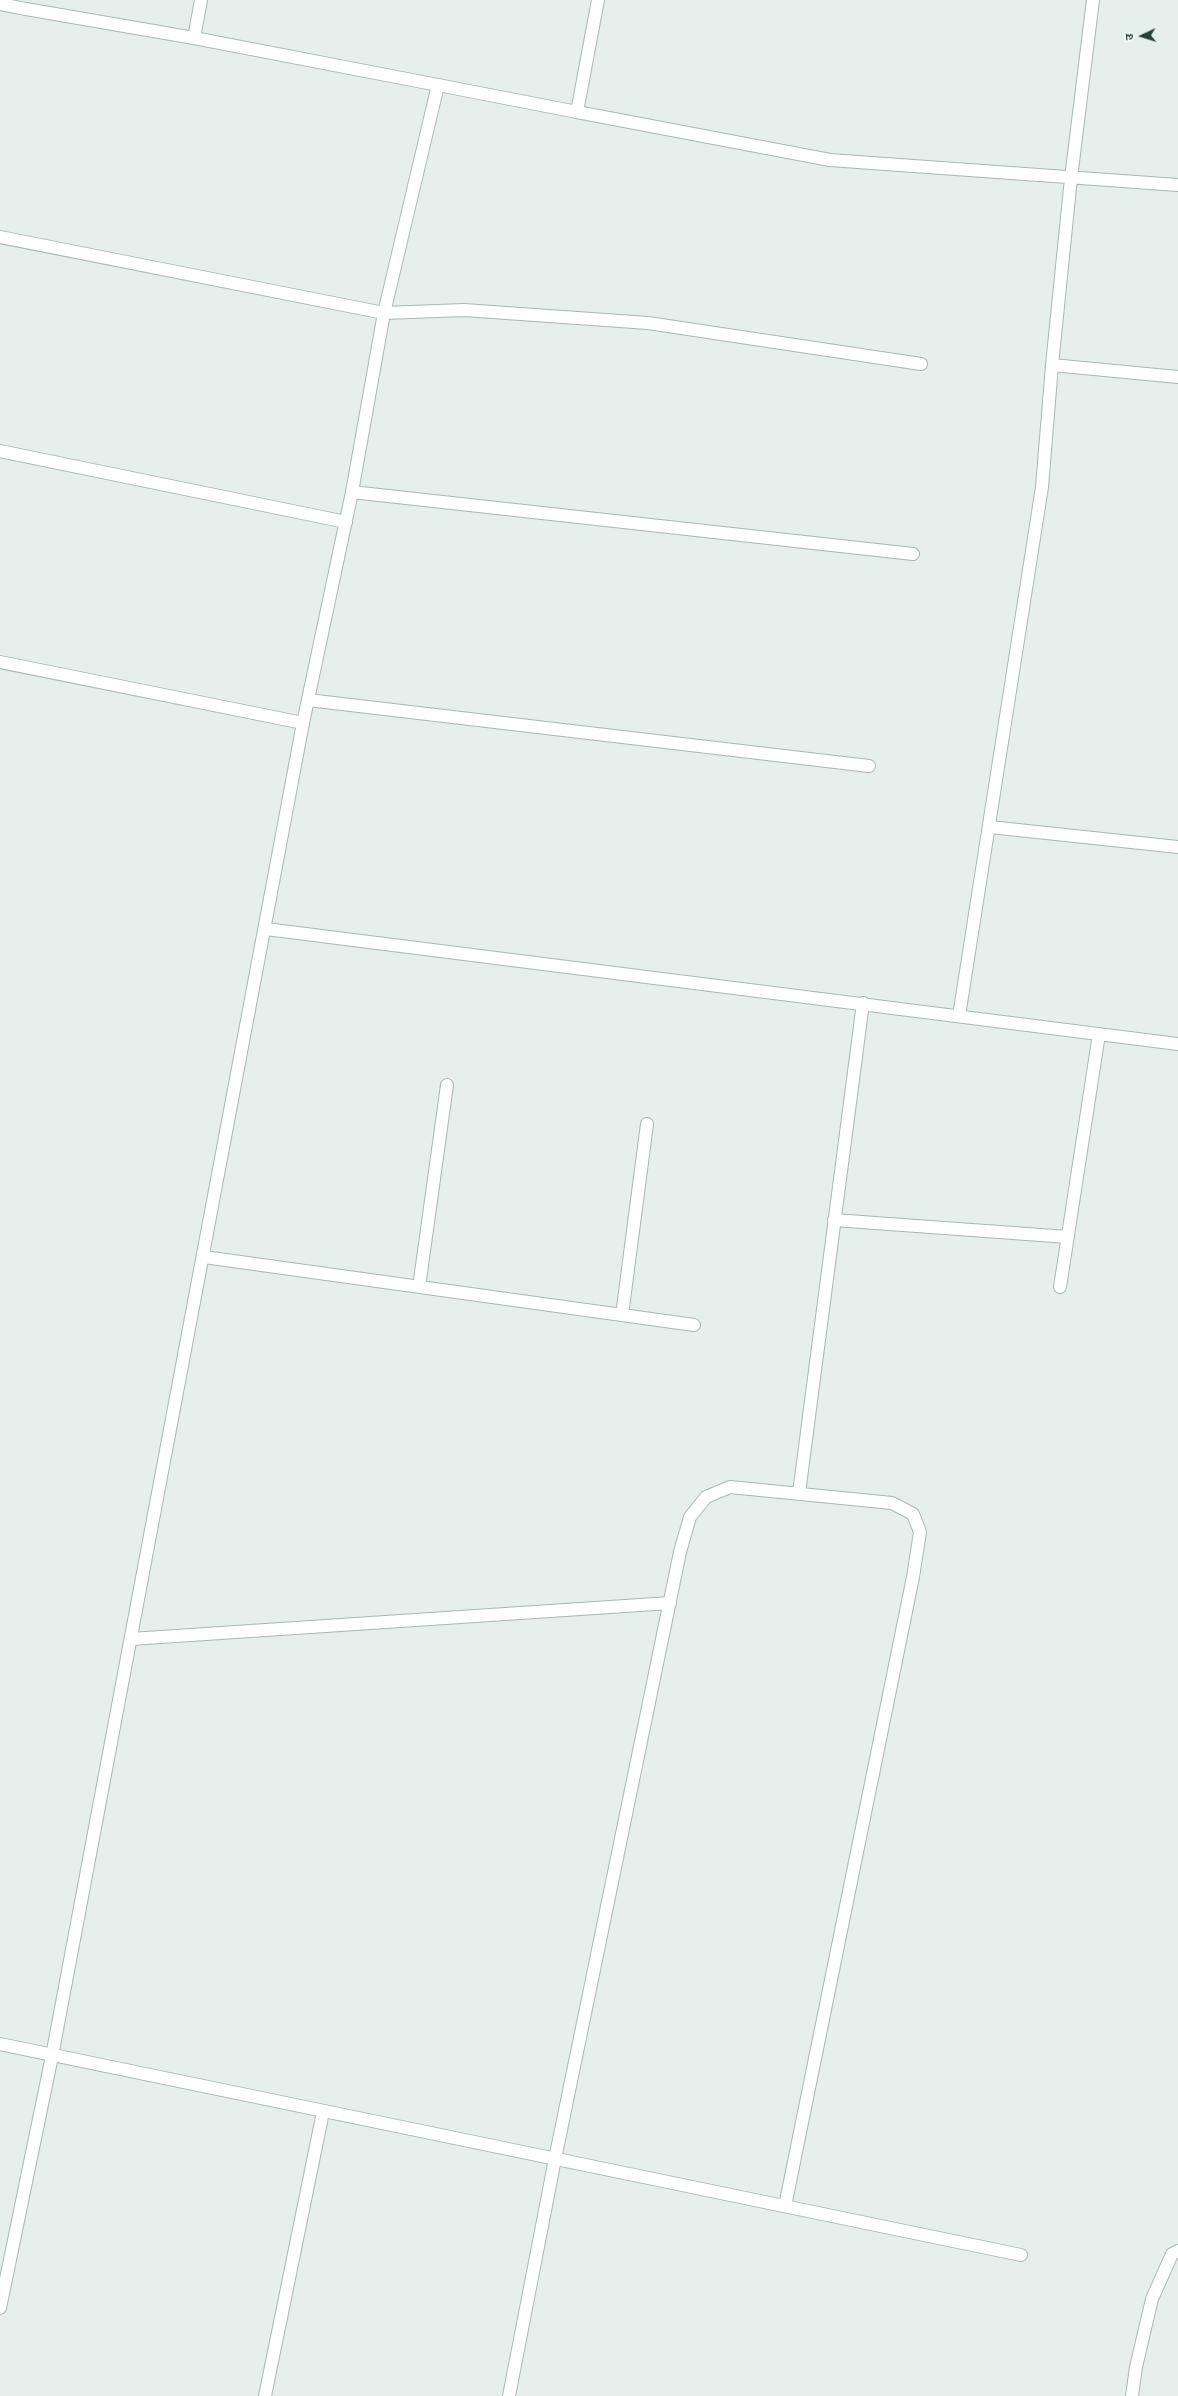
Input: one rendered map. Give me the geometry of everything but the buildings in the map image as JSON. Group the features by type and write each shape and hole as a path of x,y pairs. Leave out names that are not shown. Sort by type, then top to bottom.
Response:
{"street":[{"path":"194,38 201,0"},
{"path":"577,112 598,0"},
{"path":"959,1016 990,827 1042,487 1052,365 1071,178 1093,0"},
{"path":"0,4 194,38 830,160 1178,185"},
{"path":"0,2308 52,2056 266,928 303,723 352,492 384,313 438,85"},
{"path":"0,237 384,313 464,310 648,322 921,364"},
{"path":"1052,365 1178,377"},
{"path":"0,451 346,522"},
{"path":"352,492 913,554"},
{"path":"0,662 303,723"},
{"path":"308,700 869,766"},
{"path":"990,827 1178,847"},
{"path":"266,928 1178,1044"},
{"path":"799,1493 863,1003"},
{"path":"1060,1287 1099,1034"},
{"path":"419,1287 447,1085"},
{"path":"622,1315 647,1124"},
{"path":"834,1220 1068,1237"},
{"path":"204,1257 694,1325"},
{"path":"509,2396 555,2159 680,1552 690,1517 706,1497 730,1487 892,1503 913,1514 920,1532 912,1585 785,2206"},
{"path":"131,1639 670,1603"},
{"path":"0,2044 52,2056 1021,2255"},
{"path":"265,2396 323,2112"},
{"path":"1132,2396 1136,2367 1152,2299 1172,2254 1178,2251"}]}
